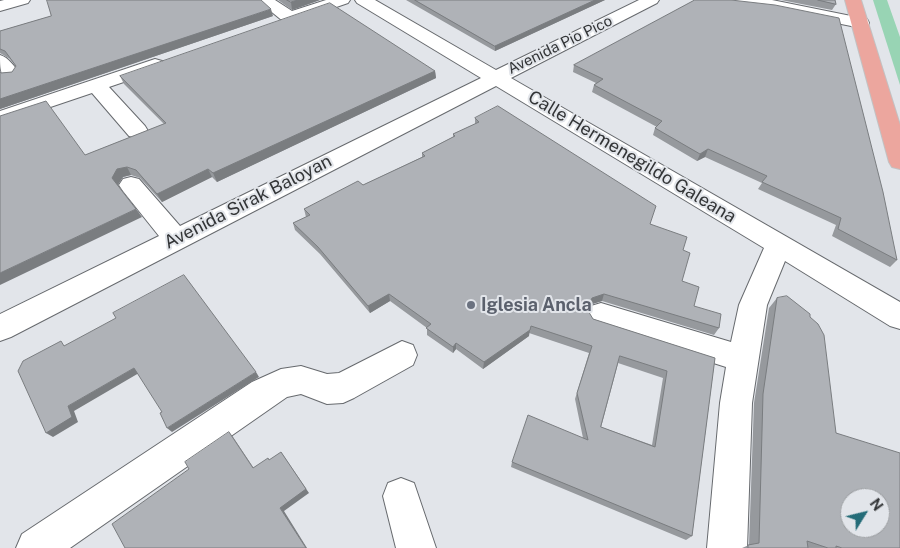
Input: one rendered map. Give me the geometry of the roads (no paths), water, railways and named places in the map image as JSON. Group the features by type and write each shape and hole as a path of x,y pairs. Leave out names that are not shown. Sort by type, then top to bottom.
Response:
{"main road":[{"path":"853,0 900,162"}],"street":[{"path":"0,6 22,0"},
{"path":"265,0 290,18"},
{"path":"272,24 342,0"},
{"name":"Calle Hermenegildo Galeana","path":"363,0 780,244 900,317"},
{"name":"Avenida Pio Pico","path":"496,77 651,0"},
{"path":"729,0 772,5 861,23"},
{"path":"0,118 170,59"},
{"name":"Avenida Sirak Baloyan","path":"0,328 496,77"},
{"path":"96,85 137,131"},
{"path":"131,185 176,239"},
{"path":"727,548 736,403 743,359 753,305 780,244"},
{"path":"601,315 743,359"},
{"path":"36,548 264,393 281,384 301,380 327,389 343,388 402,355"},
{"path":"401,496 416,548"}],"place":[{"name":"Iglesia Ancla","path":"471,305"}]}
